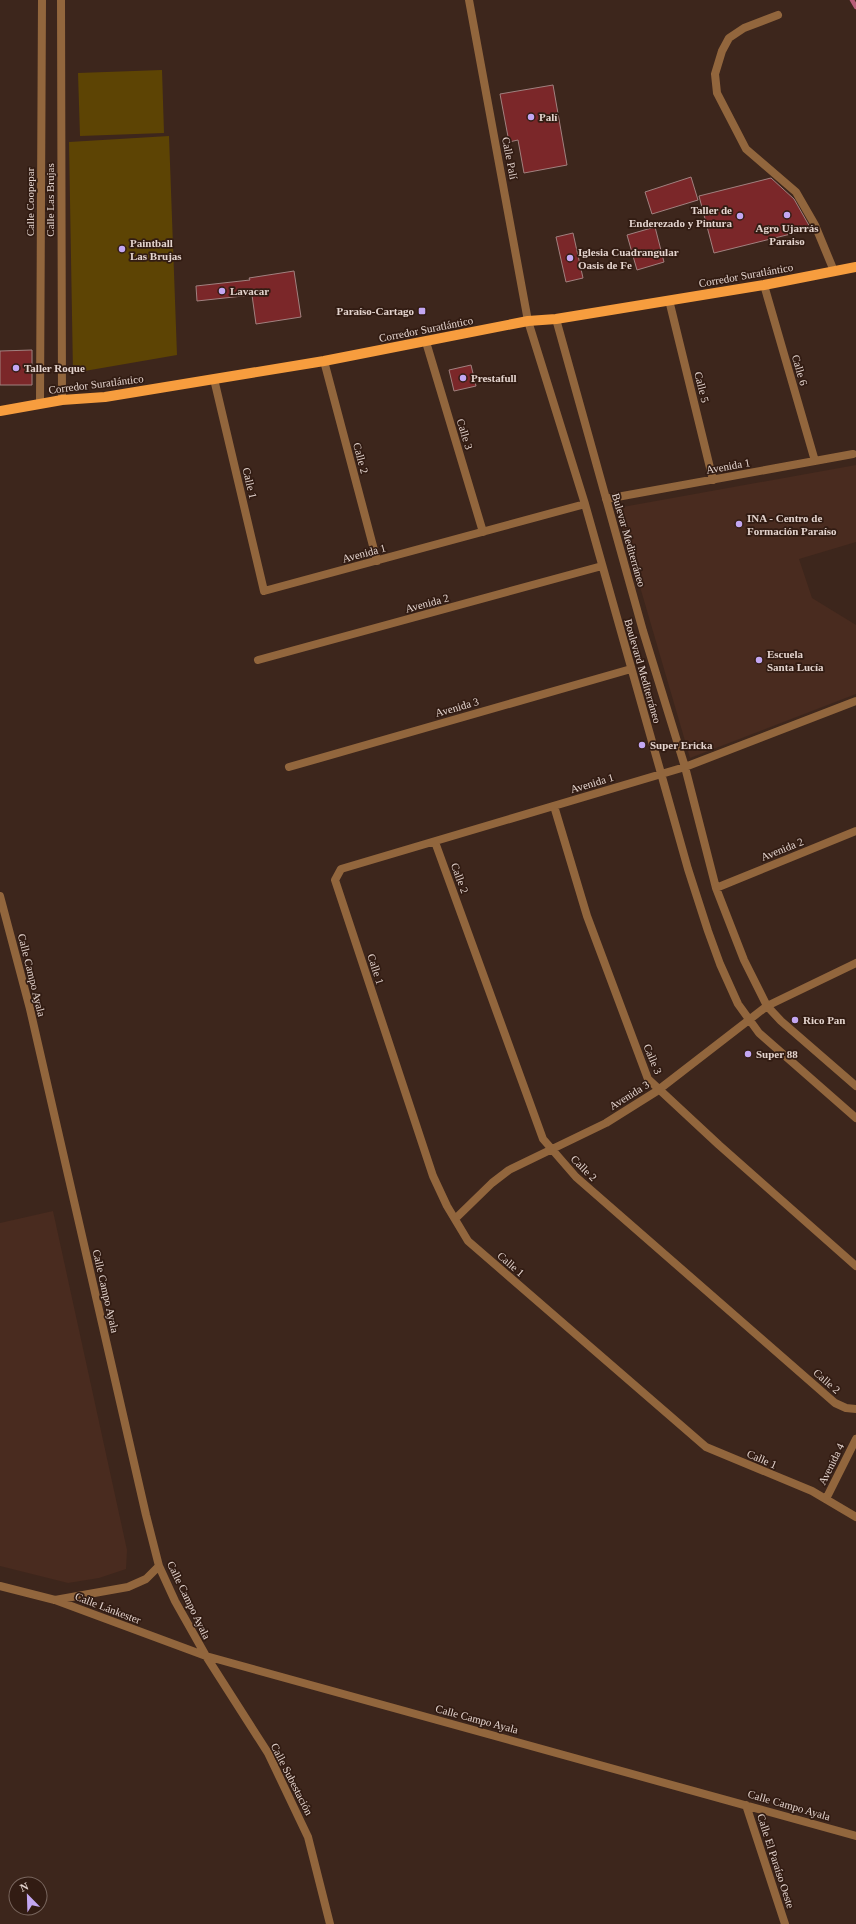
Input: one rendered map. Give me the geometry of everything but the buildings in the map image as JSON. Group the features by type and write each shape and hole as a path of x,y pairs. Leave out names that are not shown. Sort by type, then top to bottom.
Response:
{"main road":[{"name":"Corredor Suratlántico","path":"0,411 62,400 105,397 324,361 528,321 556,319 764,285 856,267"},
{"path":"0,417 19,408"}],"street":[{"name":"Calle Coopepar","path":"40,403 42,0"},
{"name":"Calle Las Brujas","path":"61,0 62,400"},
{"name":"Calle Palí","path":"469,0 528,321"},
{"path":"778,16 744,28 729,38 722,51 715,74 717,92 746,149 796,192 814,225 834,271"},
{"name":"Calle 6","path":"764,285 815,461"},
{"name":"Calle 5","path":"669,300 713,480"},
{"name":"Bulevar Mediterráneo","path":"556,319 643,631 685,767"},
{"name":"Boulevard Mediterráneo","path":"528,321 585,504 688,869 720,964 738,1004 760,1033 856,1118"},
{"name":"Calle 3","path":"426,342 483,532"},
{"name":"Calle 2","path":"324,361 377,561"},
{"name":"Calle 1","path":"214,379 264,591"},
{"name":"Avenida 1","path":"606,499 853,454"},
{"name":"Avenida 1","path":"264,591 585,504"},
{"name":"Avenida 2","path":"258,660 602,566"},
{"name":"Avenida 3","path":"289,767 631,669"},
{"name":"Avenida 1","path":"335,880 340,869 685,767 856,701"},
{"path":"685,767 716,888 744,960 767,1006 781,1022 856,1086"},
{"name":"Calle 3","path":"554,806 587,916 648,1079 719,1145 856,1266"},
{"name":"Avenida 2","path":"716,888 856,831"},
{"name":"Calle 2","path":"435,842 543,1139 576,1177 835,1403 846,1408 856,1409"},
{"name":"Calle 1","path":"335,880 433,1176 468,1241 706,1447 812,1491 856,1517"},
{"name":"Calle Campo Ayala","path":"0,896 30,1009 159,1566 175,1601 206,1656 856,1836"},
{"name":"Avenida 3","path":"455,1219 492,1183 504,1174 606,1123 659,1090 767,1006 856,963"},
{"name":"Avenida 4","path":"826,1499 856,1439"},
{"path":"55,1600 128,1587 146,1579 159,1566"},
{"name":"Calle Lánkester","path":"0,1586 55,1600 206,1656"},
{"name":"Calle Subestación","path":"206,1656 268,1753 308,1837 330,1924"},
{"name":"Calle El Paraíso Oeste","path":"746,1805 785,1924"}],"shaded area":[{"path":"162,70 164,133 80,136 78,73"},
{"name":"Paintball Las Brujas","path":"169,136 177,355 73,373 69,142"},
{"name":"Escuela Santa Lucía","path":"856,465 856,542 799,559 812,598 856,625 856,694 690,758 617,508"},
{"path":"53,1211 127,1550 126,1569 99,1578 68,1583 0,1566 0,1223"}],"waterway":[{"path":"852,0 856,7"}],"place":[{"name":"Palí","path":"531,117"},
{"name":"Agro Ujarrás Paraiso","path":"787,215"},
{"name":"Taller de Enderezado y Pintura","path":"740,216"},
{"name":"Paintball Las Brujas","path":"122,249"},
{"name":"Iglesia Cuadrangular Oasis de Fe","path":"570,258"},
{"name":"Lavacar","path":"222,291"},
{"name":"Paraíso-Cartago","path":"422,311"},
{"name":"Taller Roque","path":"16,368"},
{"name":"Prestafull","path":"463,378"},
{"name":"INA - Centro de Formación Paraíso","path":"739,524"},
{"name":"Escuela Santa Lucía","path":"759,660"},
{"name":"Super Ericka","path":"642,745"},
{"name":"Rico Pan","path":"795,1020"},
{"name":"Super 88","path":"748,1054"}]}
